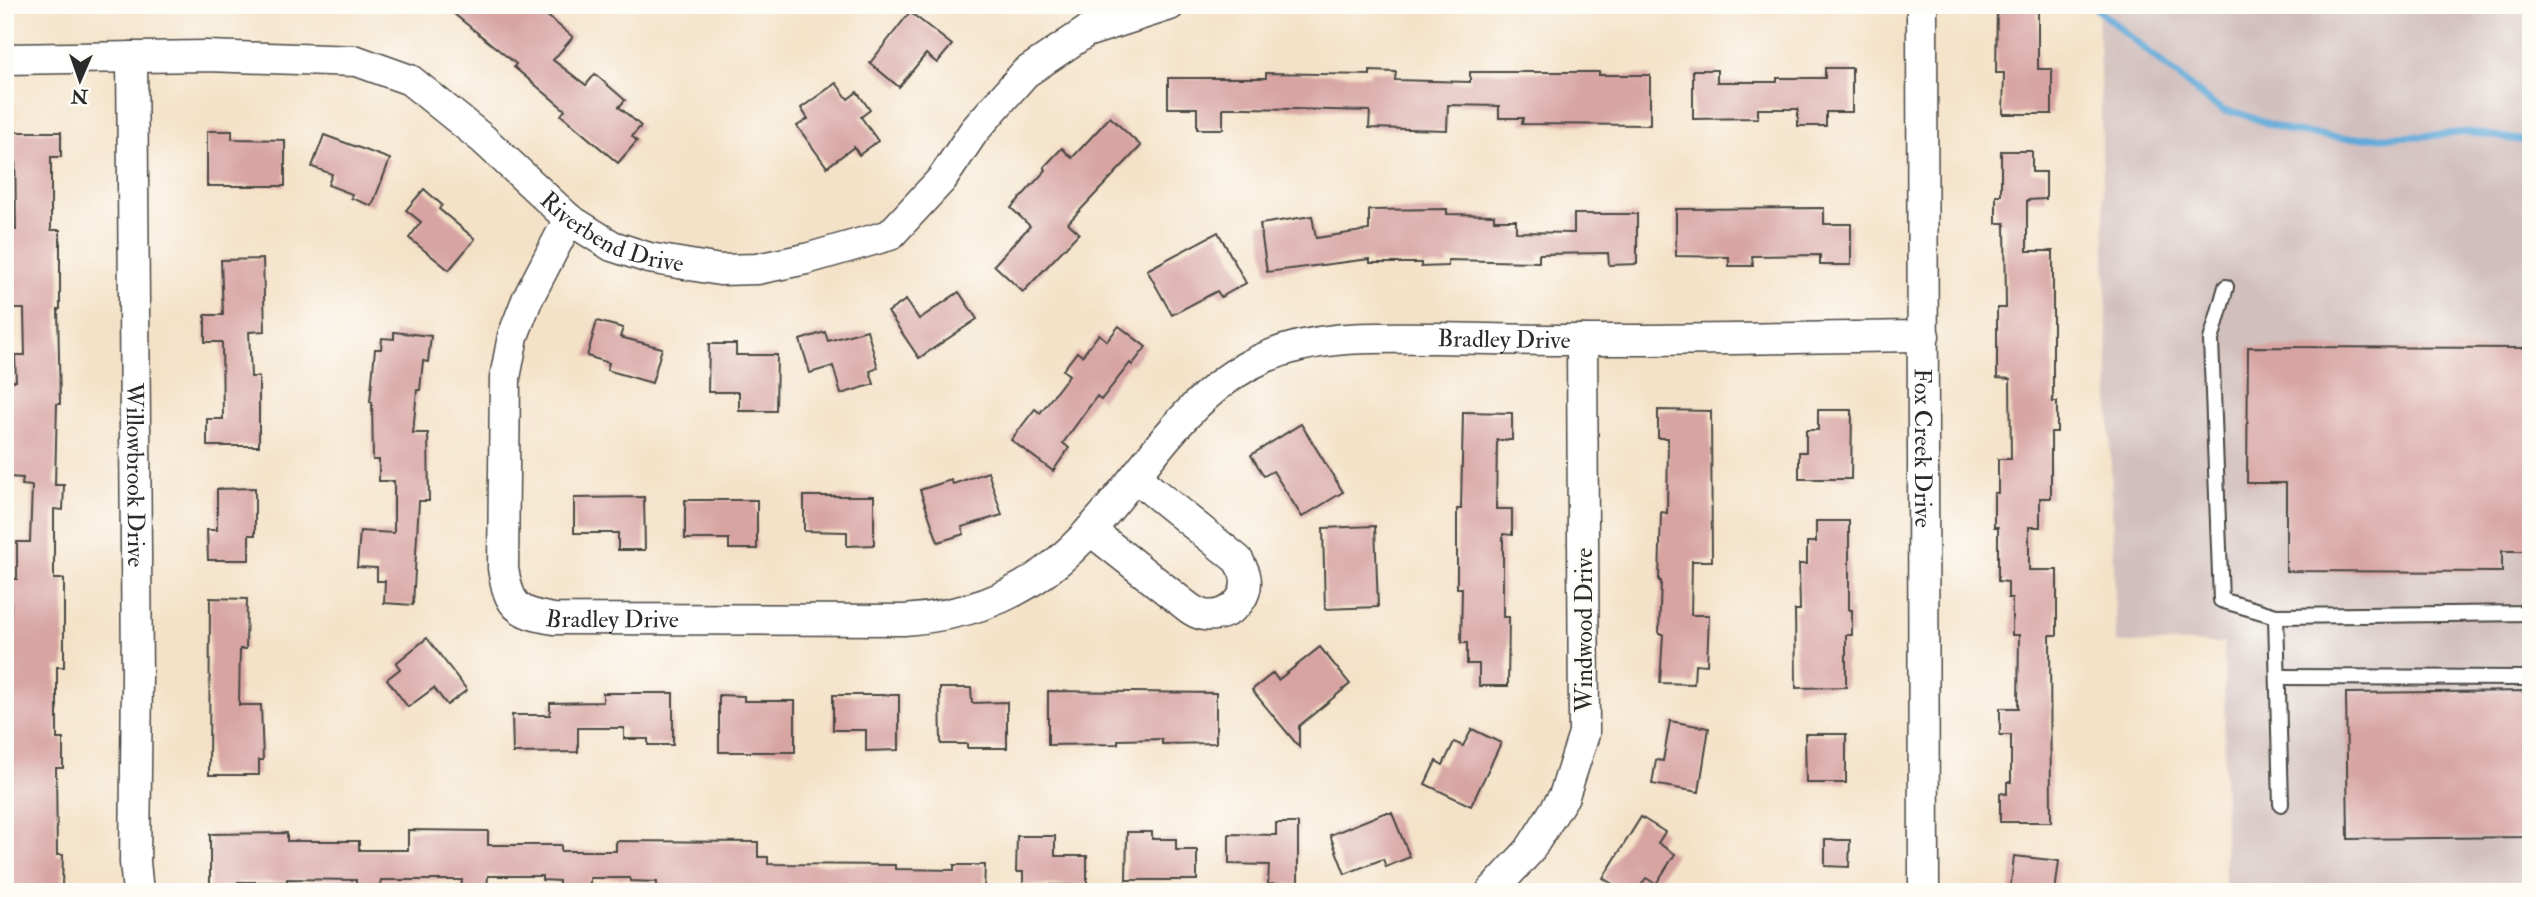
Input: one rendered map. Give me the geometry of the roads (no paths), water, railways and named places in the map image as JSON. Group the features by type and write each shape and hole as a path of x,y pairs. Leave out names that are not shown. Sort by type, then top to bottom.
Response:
{"street":[{"name":"Riverbend Drive","path":"5,59 206,56 357,61 410,80 483,139 569,219 612,246 649,258 720,270 757,269 806,259 890,234 942,179 974,131 1025,73 1086,32 1170,5"},
{"name":"Fox Creek Drive","path":"1922,5 1924,892"},
{"name":"Willowbrook Drive","path":"132,57 137,676 135,862 138,892"},
{"name":"Bradley Drive","path":"569,219 527,300 513,336 505,378 503,568 511,601 529,615 554,619 904,620 937,617 973,609 1037,580 1062,560 1135,477 1175,426 1234,372 1268,356 1306,344 1367,338 1581,340 1924,336"},
{"name":"Windwood Drive","path":"1491,892 1529,851 1564,796 1584,734 1581,340"},
{"path":"1090,530 1189,608 1203,615 1221,615 1235,607 1245,591 1245,576 1238,560 1135,477"}],"lane":[{"path":"2226,287 2211,340 2221,600 2276,616 2531,613"},
{"path":"2276,616 2281,804"},
{"path":"2278,677 2531,678"}],"waterway":[{"path":"2092,5 2224,111 2239,113 2288,131 2342,138 2468,132 2531,142"}]}
